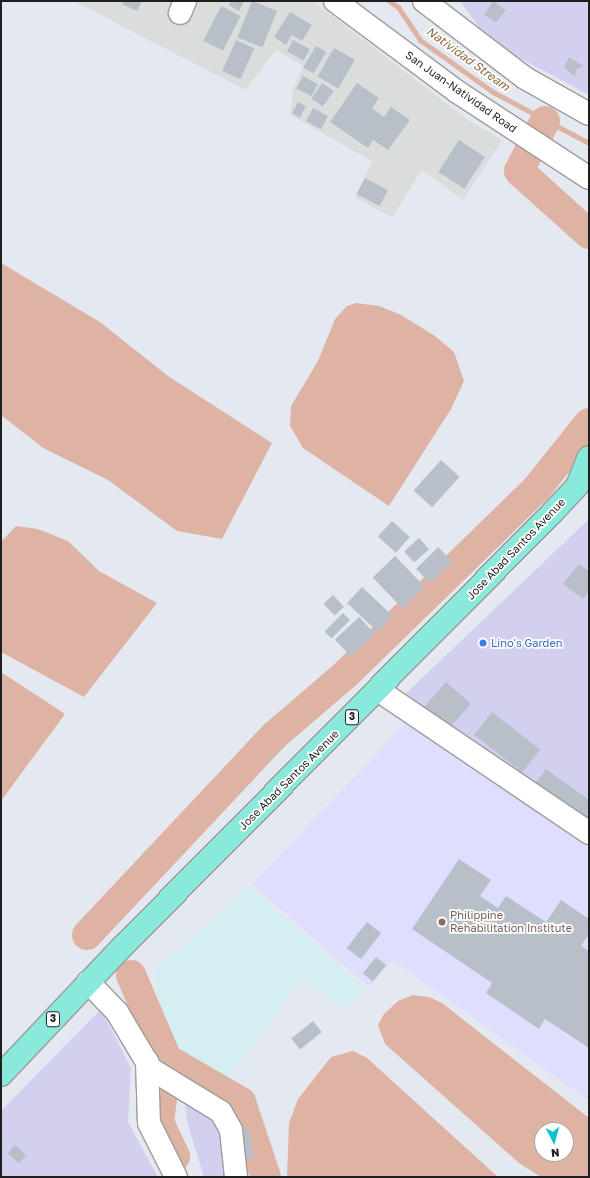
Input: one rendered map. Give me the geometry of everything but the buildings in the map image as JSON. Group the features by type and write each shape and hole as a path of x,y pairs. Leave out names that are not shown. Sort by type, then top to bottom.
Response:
{"highway":[{"name":"Jose Abad Santos Avenue","path":"1,1075 88,982 583,483 589,457"}],"street":[{"name":"San Juan-Natividad Road","path":"335,1 550,155 589,178"},
{"path":"424,1 525,78 589,114"},
{"path":"378,690 589,833"},
{"path":"88,982 117,1012 149,1064 177,1085 221,1112 231,1130 236,1177"},
{"path":"149,1064 149,1123 176,1177"}],"shaded area":[{"path":"74,1 313,1 468,120 502,140 463,200 422,170 392,217 355,198 372,161 290,115 293,89 303,66 276,50 245,90"},
{"path":"460,1 589,1 589,95 490,42"},
{"path":"1,263 100,322 168,376 272,443 222,539 177,531 108,480 43,448 1,415"},
{"path":"356,303 379,306 401,315 435,336 454,352 464,381 451,409 389,506 303,448 290,426 291,406 318,361 335,319 347,306"},
{"path":"589,519 589,837 399,700"},
{"path":"16,526 38,529 68,541 99,571 157,603 84,697 1,652 1,542"},
{"path":"1,672 65,714 1,801"},
{"name":"Philippine Rehabilitation Institute","path":"410,719 589,849 589,1101 393,960 369,987 252,884"},
{"path":"250,887 364,989 345,1009 302,977 224,1084 178,1054 160,1031 155,971"},
{"path":"413,995 429,997 442,1003 589,1118 589,1177 541,1177 519,1163 385,1044 378,1025 384,1014 398,1001"},
{"path":"101,1009 131,1068 128,1122 158,1177 1,1177 1,1111"},
{"path":"353,1051 367,1058 498,1177 287,1177 289,1123 298,1099 331,1057"},
{"path":"179,1067 236,1105 261,1177 204,1177 188,1125"}],"waterway":[{"name":"Natividad Stream","path":"389,1 398,7 420,40 493,92 589,143"},
{"path":"545,121 519,171 589,234"},
{"path":"87,935 275,735 347,673 537,488 589,423"},
{"path":"131,975 167,1059 159,1122 175,1157"},
{"path":"167,1059 241,1102 266,1177"}],"place":[{"name":"Lino's Garden","path":"483,643"},
{"name":"Philippine Rehabilitation Institute","path":"442,922"}]}
